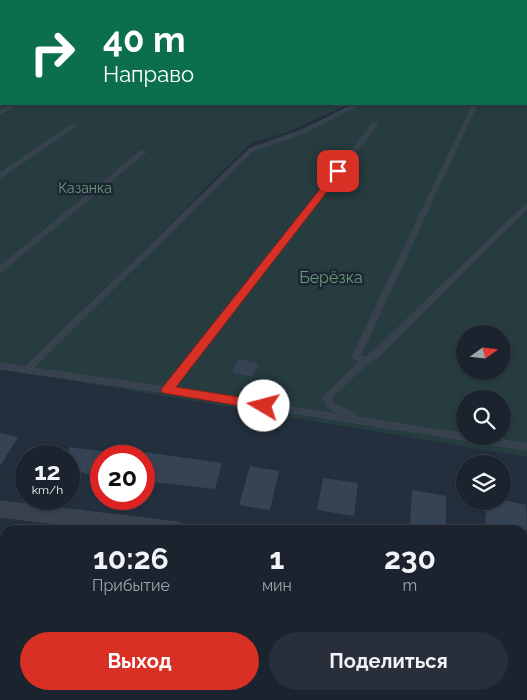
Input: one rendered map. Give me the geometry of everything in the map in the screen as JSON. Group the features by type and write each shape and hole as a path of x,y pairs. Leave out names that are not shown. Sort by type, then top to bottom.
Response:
{"street":[{"path":"0,509 135,525"}],"lane":[{"path":"0,113 14,105"},
{"path":"28,369 251,150 304,131 356,105"},
{"path":"364,362 356,357 362,343 475,105"},
{"path":"167,390 375,124"},
{"path":"0,176 74,126"},
{"path":"0,270 143,152"},
{"path":"358,419 330,405 328,397 364,362 376,354 527,206"},
{"path":"0,366 358,419 527,447"}],"green space":[{"name":"Казанка","path":"0,105 347,105 288,132 251,143 27,366 0,363"},
{"name":"Берёзка","path":"353,105 527,105 527,457 27,373 260,145 307,129"}],"building":[{"path":"239,359 259,364 252,377 232,372"},
{"path":"0,433 18,437 0,466"},
{"path":"80,448 90,450 90,475 80,472"},
{"path":"155,454 222,463 215,489 155,482"},
{"path":"250,466 279,471 270,510 239,505"},
{"path":"323,478 358,483 354,516 317,510"},
{"path":"412,490 446,496 446,525 410,524"},
{"path":"511,502 526,505 527,525 485,525 486,510 511,510"}],"route":[{"path":"264,406 167,390 338,171"}]}
